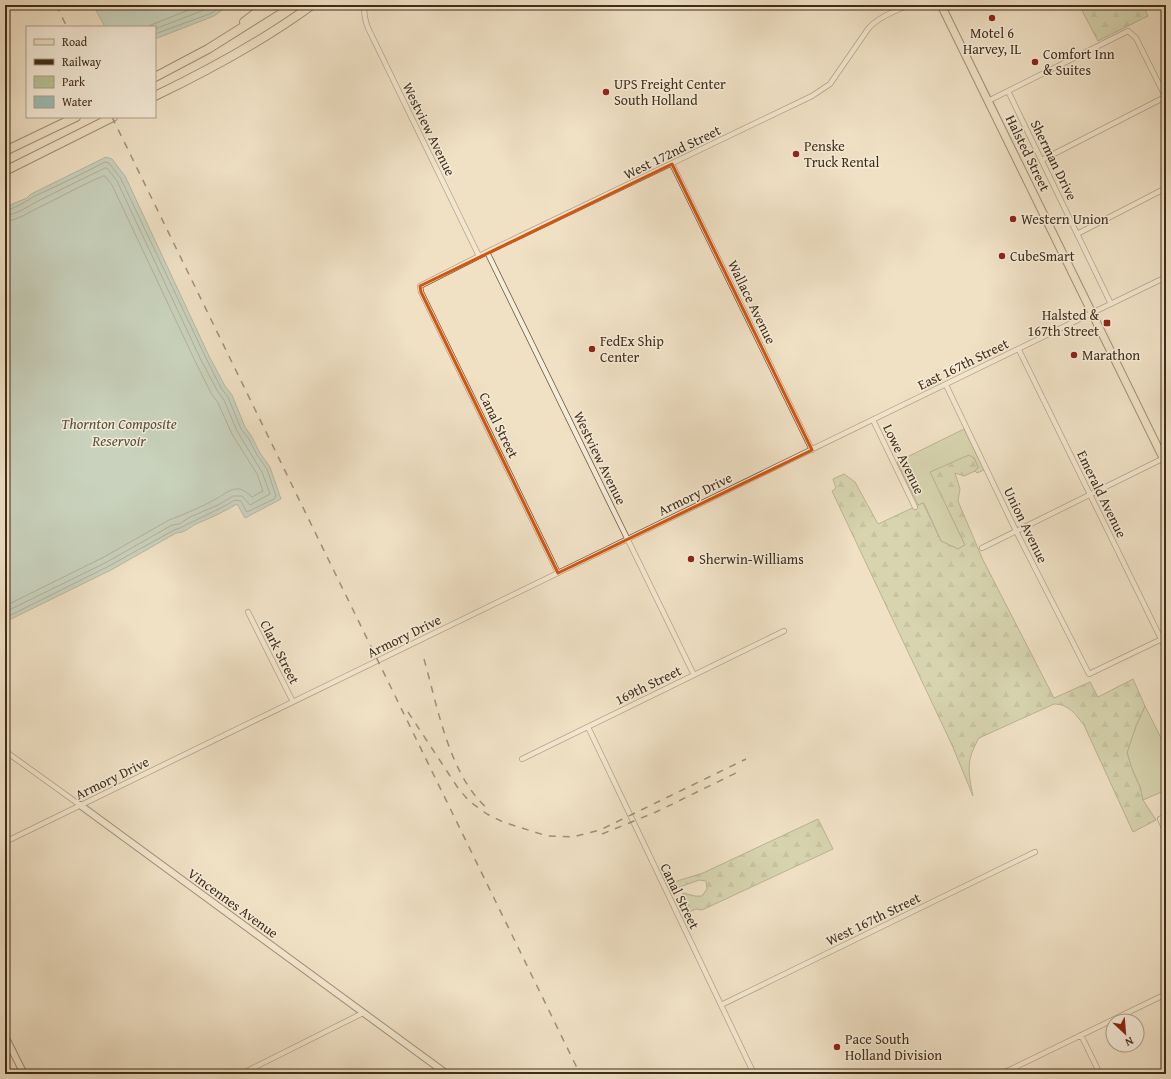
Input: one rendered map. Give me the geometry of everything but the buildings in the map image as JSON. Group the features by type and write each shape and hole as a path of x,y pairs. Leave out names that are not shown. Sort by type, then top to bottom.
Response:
{"highway":[{"path":"208,49 266,5"},
{"path":"156,76 208,49 278,5"},
{"path":"156,95 212,67 263,38 312,5"},
{"path":"5,151 74,118"},
{"path":"5,171 112,118"}],"main road":[{"name":"Halsted Street","path":"941,5 1165,460"}],"street":[{"name":"West 172nd Street","path":"420,286 487,252 807,98 830,84 871,26 882,17 908,5"},
{"name":"Westview Avenue","path":"364,8 364,18 368,28 479,256"},
{"path":"988,101 1128,31 1136,38 1166,97 1042,160"},
{"name":"Sherman Drive","path":"1008,91 1112,304"},
{"name":"Wallace Avenue","path":"672,164 812,450"},
{"path":"1077,234 1166,188"},
{"name":"Westview Avenue","path":"487,252 694,675"},
{"name":"East 167th Street","path":"812,450 1166,278"},
{"name":"Canal Street","path":"420,286 424,299 558,573"},
{"name":"Emerald Avenue","path":"1019,350 1164,638 1166,649"},
{"name":"Union Avenue","path":"946,385 1016,531 1089,674 1164,638"},
{"name":"Lowe Avenue","path":"874,420 915,507"},
{"name":"Armory Drive","path":"5,842 812,450"},
{"path":"982,548 1165,460"},
{"name":"Clark Street","path":"248,612 293,702"},
{"name":"169th Street","path":"522,759 784,631"},
{"name":"Canal Street","path":"588,727 754,1074"},
{"name":"Vincennes Avenue","path":"5,751 447,1074"},
{"path":"1166,816 1160,819 1166,832"},
{"name":"West 167th Street","path":"721,1005 1035,852"},
{"path":"1001,1074 1166,994"},
{"path":"241,1074 363,1013"},
{"path":"1081,1035 1100,1074"},
{"path":"5,1036 24,1074"},
{"path":"1012,1069 1014,1074"}],"highlighted area":[{"path":"672,164 812,450 558,573 421,292 420,286"}],"green space":[{"path":"1079,5 1143,5 1148,16 1098,41"},
{"path":"964,429 984,470 977,473 975,471 978,467 974,458 931,472 965,545 958,549 941,541 924,503 918,505 897,462"},
{"path":"969,455 974,458 978,467 975,471 964,476 955,473 960,489 958,501 983,560 1054,698 1090,682 1098,697 1133,679 1145,706 1136,726 1127,753 1140,787 1143,800 1156,820 1133,832 1084,725 1071,710 1059,704 1054,704 979,738 972,753 969,766 973,796 952,745 832,491 836,488 833,479 844,474 855,482 878,524 923,503 941,541 958,549 965,545 930,472"},
{"path":"1145,706 1166,748 1166,790 1143,800 1140,787 1132,769 1127,752"},
{"path":"818,819 833,849 702,910 696,909 689,912 684,911 680,903 683,893 702,896 707,889 706,881 699,880 677,888 672,885 677,881 703,873"}],"water":[{"path":"93,5 229,5 214,16 156,39 156,26 104,26"},
{"name":"Thornton Composite Reservoir","path":"106,157 112,159 125,176 209,356 225,386 232,395 245,427 270,467 281,499 245,518 237,504 184,531 176,533 111,570 5,622 5,207 27,198 31,194"}],"railway":[{"path":"56,5 66,26"},
{"path":"112,118 580,1074"},
{"path":"424,659 440,719 455,760 464,779 475,796 489,810"},
{"path":"408,712 458,788 469,801 487,814 503,822 547,836 573,837 600,830 746,759"},
{"path":"602,834 656,812 740,771"}],"place":[{"name":"Motel 6 Harvey, IL","path":"992,18"},
{"name":"Comfort Inn & Suites","path":"1035,62"},
{"name":"UPS Freight Center South Holland","path":"606,92"},
{"name":"Penske Truck Rental","path":"796,154"},
{"name":"Western Union","path":"1013,219"},
{"name":"CubeSmart","path":"1002,256"},
{"name":"Halsted & 167th Street","path":"1107,323"},
{"name":"FedEx Ship Center","path":"592,349"},
{"name":"Marathon","path":"1074,355"},
{"name":"Sherwin-Williams","path":"691,559"},
{"name":"Pace South Holland Division","path":"837,1047"}]}
